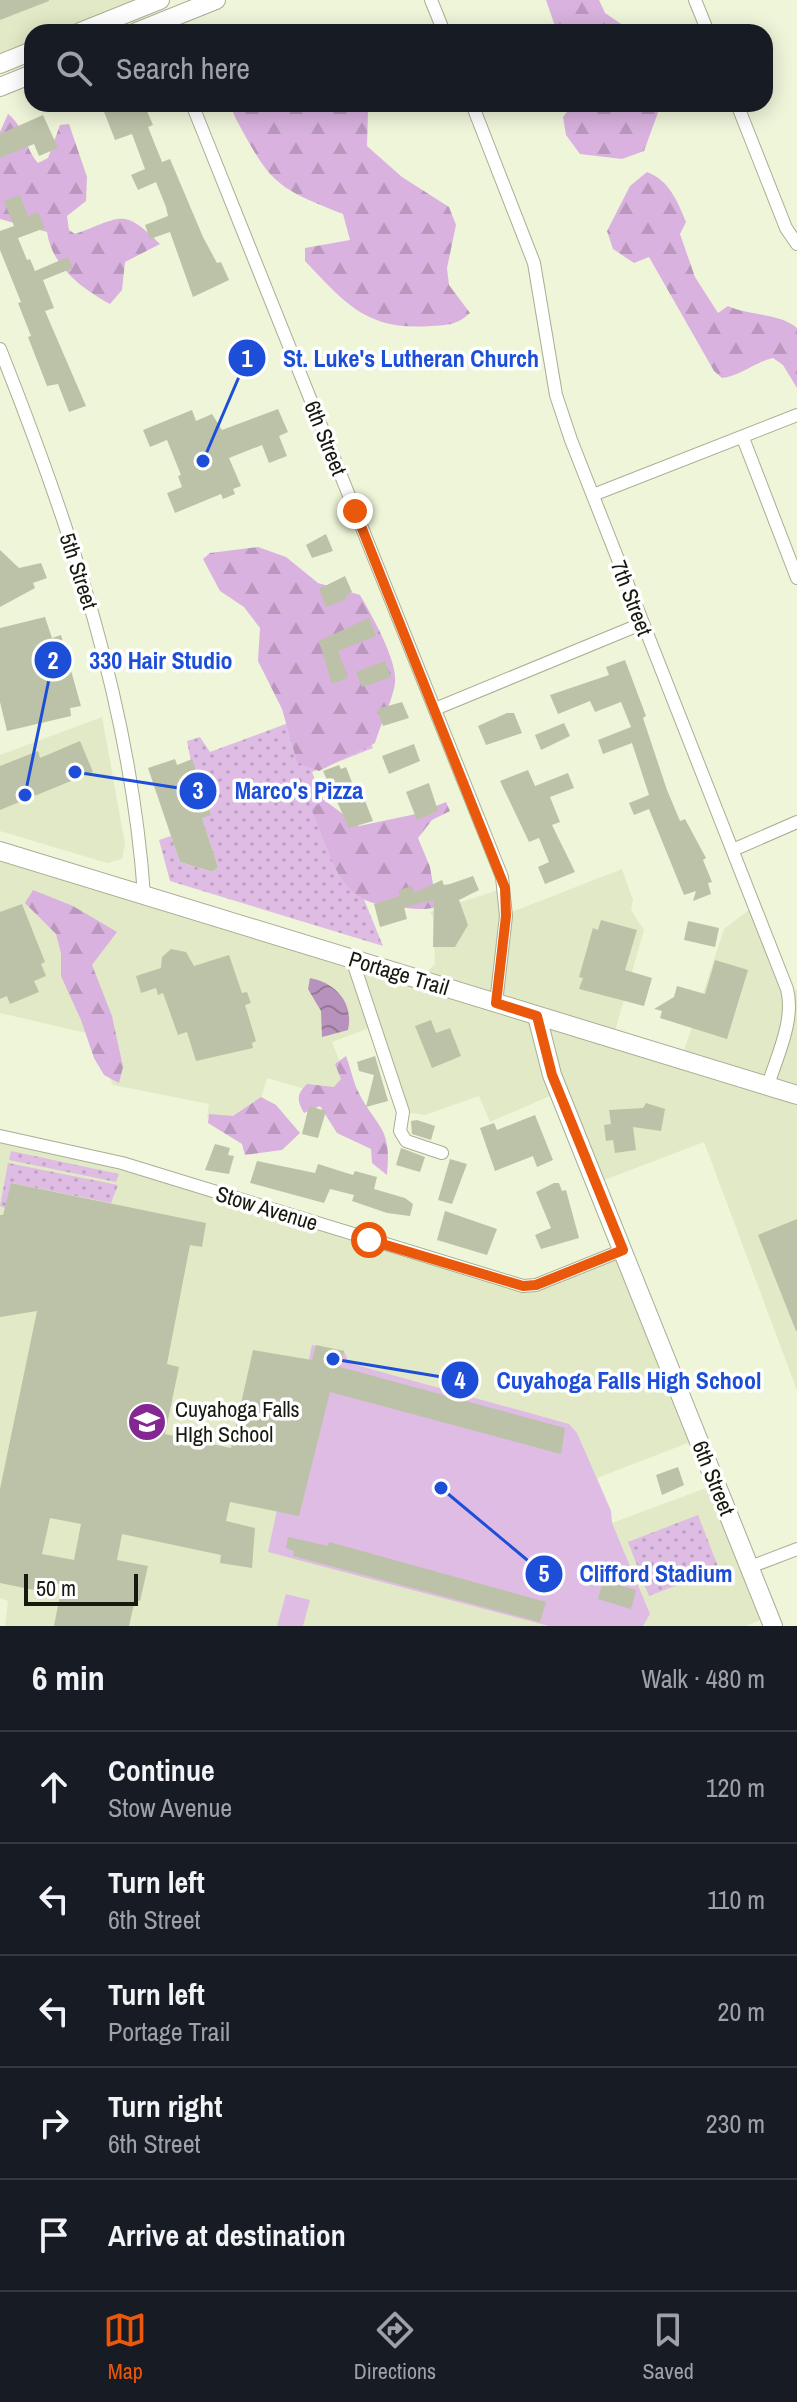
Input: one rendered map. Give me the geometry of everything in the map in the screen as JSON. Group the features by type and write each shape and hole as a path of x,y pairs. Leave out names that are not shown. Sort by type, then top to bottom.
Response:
{"main road":[{"path":"169,24 216,0"},
{"path":"99,24 155,1"},
{"path":"0,64 24,54"},
{"path":"0,87 24,77"},
{"name":"Portage Trail","path":"0,851 797,1095"},
{"name":"6th Street","path":"537,1016 552,1075 773,1626"}],"street":[{"path":"431,0 441,24"},
{"path":"695,0 705,24"},
{"path":"155,1 162,24"},
{"name":"6th Street","path":"195,112 505,888 506,916 496,1003"},
{"name":"7th Street","path":"475,112 534,263 556,395 641,624 735,849 791,1003 768,1085"},
{"path":"740,112 786,228 797,244"},
{"name":"5th Street","path":"0,349 53,489 107,660 137,822 144,895"},
{"path":"593,495 797,415"},
{"path":"743,438 797,578"},
{"path":"435,709 641,624"},
{"path":"735,849 797,822"},
{"path":"352,959 403,1112 400,1131 406,1141 442,1153"},
{"name":"Stow Avenue","path":"0,1136 118,1161 523,1286 536,1285 623,1250"},
{"path":"750,1567 797,1549"}],"shaded area":[{"path":"0,0 152,0 98,24 24,24 24,54 0,64"},
{"path":"355,705 373,748 312,772 383,946 170,881 159,840 171,836 180,862 213,872 218,867 202,818 187,741 200,737 210,752 291,722"},
{"path":"102,717 125,844 122,859 107,863 0,831 0,755"},
{"path":"0,852 420,980 435,964 433,918 430,912 505,888 507,914 622,869 633,900 631,910 644,930 613,1038 681,1060 724,929 754,906 788,993 797,990 797,1095 689,1063 797,1106 797,1390 704,1142 596,1183 559,1092 490,1122 479,1096 425,1115 403,1112 372,1027 332,1042 356,1104 267,1078 252,1130 207,1117 209,1104 113,1085 91,1034 0,1013"},
{"name":"Cuyahoga Falls HIgh School","path":"0,1136 88,1153 523,1286 623,1250 698,1439 597,1478 611,1511 612,1523 717,1484 769,1617 746,1626 5,1626 8,1601 0,1598"},
{"path":"11,1151 119,1174 116,1182 9,1160"},
{"path":"8,1163 118,1185 111,1203 12,1183 5,1208 0,1206"},
{"path":"312,1345 344,1351 349,1363 569,1424 577,1433 611,1511 612,1523 650,1614 643,1626 549,1626 268,1552"},
{"path":"698,1515 719,1569 649,1596 628,1542"},
{"path":"286,1594 310,1600 303,1626 277,1626"}],"green space":[{"path":"546,0 599,0 605,13 621,24 554,24"},
{"path":"233,112 368,112 367,146 402,177 449,207 456,225 447,268 449,285 470,313 452,324 409,326 374,319 346,302 305,261 305,248 350,240 343,214 303,197 277,181 267,171"},
{"path":"567,112 658,112 644,151 622,159 580,154 566,135 563,117"},
{"path":"8,114 18,125 38,163 48,158 60,125 69,124 87,177 86,201 67,216 69,230 75,234 112,220 129,220 160,244 125,262 122,290 110,304 89,291 61,266 47,232 0,219 0,132"},
{"path":"647,172 661,180 676,200 686,222 680,234 695,277 718,313 728,306 773,317 797,328 797,388 783,365 773,358 722,378 714,371 649,257 634,263 613,249 607,231 630,186"},
{"path":"258,547 286,557 318,583 360,595 383,638 395,674 394,689 375,743 319,771 297,762 282,709 258,661 260,628 244,607 220,591 203,559 210,553"},
{"path":"324,800 359,826 416,814 446,802 450,811 432,820 418,838 430,867 437,907 416,909 374,903 347,886 311,809"},
{"path":"33,890 73,906 117,932 92,965 112,1016 123,1067 119,1083 104,1075 94,1058 61,976 61,953 56,934 25,903"},
{"path":"346,1056 356,1087 385,1135 387,1175 372,1163 371,1149 337,1133 320,1106 304,1113 300,1105 299,1095 307,1084 334,1087 341,1079 335,1064"},
{"path":"261,1097 276,1105 300,1133 282,1150 245,1155 242,1144 208,1123 209,1114 233,1116"}],"water":[{"path":"310,978 328,984 341,996 348,1011 348,1030 322,1037 321,1011 308,989"}],"building":[{"path":"0,0 49,0 49,1 0,20"},
{"path":"104,112 147,112 153,125 148,127 162,162 170,159 203,237 217,263 221,262 229,280 193,297 170,232 150,239 145,225 168,216 156,182 138,190 131,175 145,169 132,134 115,140"},
{"path":"43,115 58,148 39,156 34,144 0,158 0,134"},
{"path":"20,195 28,216 38,212 45,228 18,238 27,260 30,259 35,271 68,257 73,268 43,280 54,308 45,311 86,406 69,412 58,384 47,386 28,337 31,336 18,303 21,302 0,250 0,231 14,226 4,201"},
{"path":"278,409 288,432 279,436 287,456 269,463 262,445 229,458 241,486 233,489 235,494 223,499 221,494 175,513 167,493 182,487 178,476 181,475 167,440 150,447 143,430 192,410 196,421 212,414 222,430"},
{"path":"326,534 333,551 312,558 306,545"},
{"path":"0,550 19,568 41,563 47,578 33,583 35,588 0,607"},
{"path":"345,576 352,592 346,595 347,599 326,607 319,589"},
{"path":"45,617 52,638 61,635 81,706 70,708 71,716 7,731 0,702 0,628"},
{"path":"369,618 376,636 338,651 348,678 332,684 319,641"},
{"path":"625,660 646,716 643,718 667,790 680,821 685,819 706,858 703,860 712,882 708,883 711,894 693,901 696,891 684,895 649,809 634,815 629,803 649,795 632,743 603,754 598,740 631,727 621,702 595,712 590,701 558,714 550,695 609,675 606,667"},
{"path":"385,661 391,677 362,687 356,672"},
{"path":"402,702 409,718 383,726 377,709"},
{"path":"514,713 522,733 486,745 478,726"},
{"path":"564,723 570,736 541,750 535,735"},
{"path":"80,741 93,772 0,810 0,766 38,751 40,758"},
{"path":"414,744 420,761 389,774 382,756"},
{"path":"175,759 177,765 192,759 211,815 202,818 218,867 213,872 180,862 148,768"},
{"path":"339,765 341,769 346,767 353,785 358,783 373,821 349,828 323,771"},
{"path":"528,770 535,786 568,773 574,788 550,797 560,822 552,825 575,872 545,884 538,867 549,862 539,838 529,842 500,781"},
{"path":"429,783 438,811 417,820 406,792"},
{"path":"473,876 479,890 459,900 468,925 455,947 433,947 434,900 404,907 407,919 380,927 374,904 400,896 399,890 412,886 414,893 442,880 444,885"},
{"path":"22,904 45,962 41,964 46,976 34,981 39,992 10,1004 7,996 0,999 0,912"},
{"path":"601,920 637,930 625,970 652,978 644,1006 579,989 583,978 579,977 593,928 598,930"},
{"path":"688,921 719,928 715,947 684,940"},
{"path":"171,949 186,952 194,966 229,955 242,993 247,992 251,1003 245,1005 256,1041 252,1043 253,1048 196,1061 187,1032 178,1035 163,993 158,995 156,988 141,993 136,976 161,968 162,957"},
{"path":"715,960 748,970 727,1039 660,1018 662,1011 654,1009 674,997 677,986 705,994"},
{"path":"431,1020 436,1033 450,1028 461,1056 432,1068 415,1026"},
{"path":"375,1056 388,1101 366,1107 374,1075 359,1071 357,1062"},
{"path":"646,1103 665,1109 661,1131 633,1127 636,1150 615,1153 613,1140 606,1141 604,1125 611,1124 609,1110 643,1108"},
{"path":"309,1106 326,1111 318,1138 302,1134"},
{"path":"535,1115 553,1160 537,1167 533,1156 495,1171 480,1128 494,1123 497,1130"},
{"path":"411,1121 435,1126 431,1140 412,1134"},
{"path":"215,1144 230,1148 228,1155 234,1156 229,1174 205,1170"},
{"path":"401,1148 425,1157 420,1172 396,1165"},
{"path":"450,1159 467,1164 452,1204 438,1200"},
{"path":"257,1161 315,1173 318,1164 353,1175 355,1171 377,1177 374,1189 405,1198 413,1204 410,1216 387,1213 352,1201 354,1195 330,1189 324,1203 250,1183"},
{"name":"Cuyahoga Falls HIgh School","path":"11,1183 206,1223 202,1247 190,1245 167,1364 179,1367 165,1434 231,1448 253,1350 312,1360 316,1345 344,1351 340,1367 565,1428 561,1454 330,1392 299,1516 230,1502 226,1521 255,1528 252,1568 220,1563 221,1555 122,1534 117,1560 148,1566 140,1601 135,1600 129,1626 54,1626 62,1585 37,1579 34,1590 0,1583 0,1489 37,1311 0,1317 0,1215 3,1215","holes":["50,1518 81,1524 74,1560 42,1554"]},
{"path":"559,1183 562,1191 566,1190 579,1238 541,1249 535,1235 551,1228 536,1192"},
{"path":"445,1211 497,1229 487,1255 437,1240"},
{"path":"797,1219 797,1331 796,1331 758,1235"},
{"path":"678,1467 684,1485 662,1495 656,1475"},
{"path":"288,1537 328,1546 329,1542 546,1602 540,1622 293,1556 294,1551 286,1548"},
{"path":"603,1580 636,1590 631,1609 598,1599"}],"place":[{"name":"St. Luke's Lutheran Church","path":"203,461"},
{"name":"Marco's Pizza","path":"75,772"},
{"name":"330 Hair Studio","path":"25,795"},
{"name":"Cuyahoga Falls High School","path":"333,1359"},
{"name":"Cuyahoga Falls HIgh School","path":"147,1422"},
{"name":"Clifford Stadium","path":"441,1488"}],"route":[{"path":"355,511 502,877 507,900 496,1003 537,1016 552,1075 623,1250 536,1285 523,1286 369,1240"}]}
